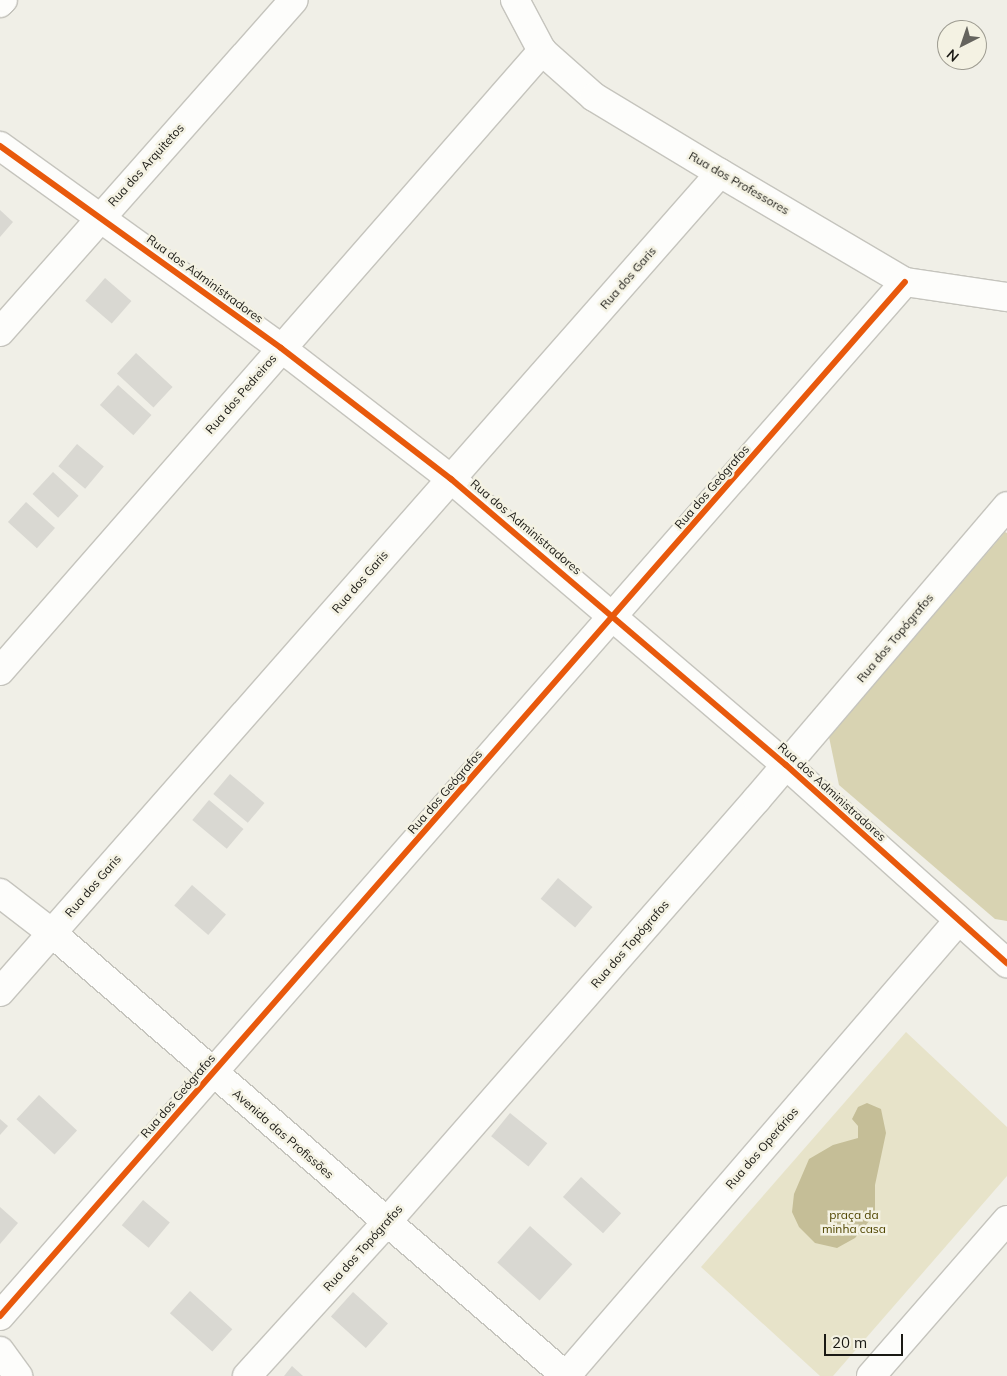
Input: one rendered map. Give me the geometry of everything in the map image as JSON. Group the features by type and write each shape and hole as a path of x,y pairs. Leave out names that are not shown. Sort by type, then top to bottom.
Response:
{"street":[{"path":"0,3 3,0"},
{"name":"Rua dos Arquitetos","path":"0,332 294,0"},
{"name":"Rua dos Professores","path":"516,0 542,51 594,96 720,173 905,282 1007,296"},
{"name":"Rua dos Pedreiros","path":"0,670 542,51"},
{"name":"Rua dos Administradores","path":"0,146 281,348 451,479 615,617 786,765 1007,963"},
{"name":"Rua dos Garis","path":"0,992 720,173"},
{"name":"Rua dos Geógrafos","path":"0,1316 615,617 905,282"},
{"name":"Rua dos Topógrafos","path":"247,1376 386,1223 786,765 1007,506"},
{"name":"Avenida das Profissões","path":"0,893 52,933 213,1074 566,1376"},
{"name":"Rua dos Operários","path":"566,1376 958,921"},
{"path":"871,1376 1007,1220"},
{"path":"0,1351 18,1376"}],"green space":[{"name":"praça da minha casa","path":"906,1032 1007,1127 1007,1176 833,1376 820,1376 701,1267"}],"shaded area":[{"path":"1005,532 1007,533 1007,921 995,919 839,785 829,737"},
{"path":"867,1103 881,1109 886,1133 875,1185 875,1214 855,1238 837,1248 815,1243 799,1227 792,1212 794,1194 809,1159 833,1145 858,1138 858,1126 852,1119 858,1107"}],"building":[{"path":"0,210 13,222 0,237"},
{"path":"105,278 131,301 112,324 85,301"},
{"path":"136,353 173,387 153,408 117,373"},
{"path":"118,385 151,415 133,435 100,405"},
{"path":"77,444 104,466 85,489 58,466"},
{"path":"53,472 79,496 58,518 33,494"},
{"path":"26,502 55,528 37,548 8,522"},
{"path":"230,774 264,803 248,823 213,794"},
{"path":"209,800 243,829 227,849 192,820"},
{"path":"558,878 592,907 575,928 541,899"},
{"path":"192,885 226,915 208,935 174,905"},
{"path":"39,1095 77,1130 55,1155 16,1119"},
{"path":"510,1113 547,1143 528,1167 491,1136"},
{"path":"0,1119 8,1126 0,1135"},
{"path":"581,1177 621,1213 603,1233 563,1197"},
{"path":"143,1200 170,1222 149,1248 122,1225"},
{"path":"0,1207 18,1223 0,1244"},
{"path":"530,1226 572,1264 540,1301 497,1262"},
{"path":"190,1291 232,1329 212,1351 170,1313"},
{"path":"353,1292 388,1323 366,1348 331,1317"},
{"path":"292,1366 303,1376 284,1376"}],"cycle path":[{"path":"0,146 281,348 451,479 786,765 1007,963"},
{"path":"0,1316 905,282"}]}
